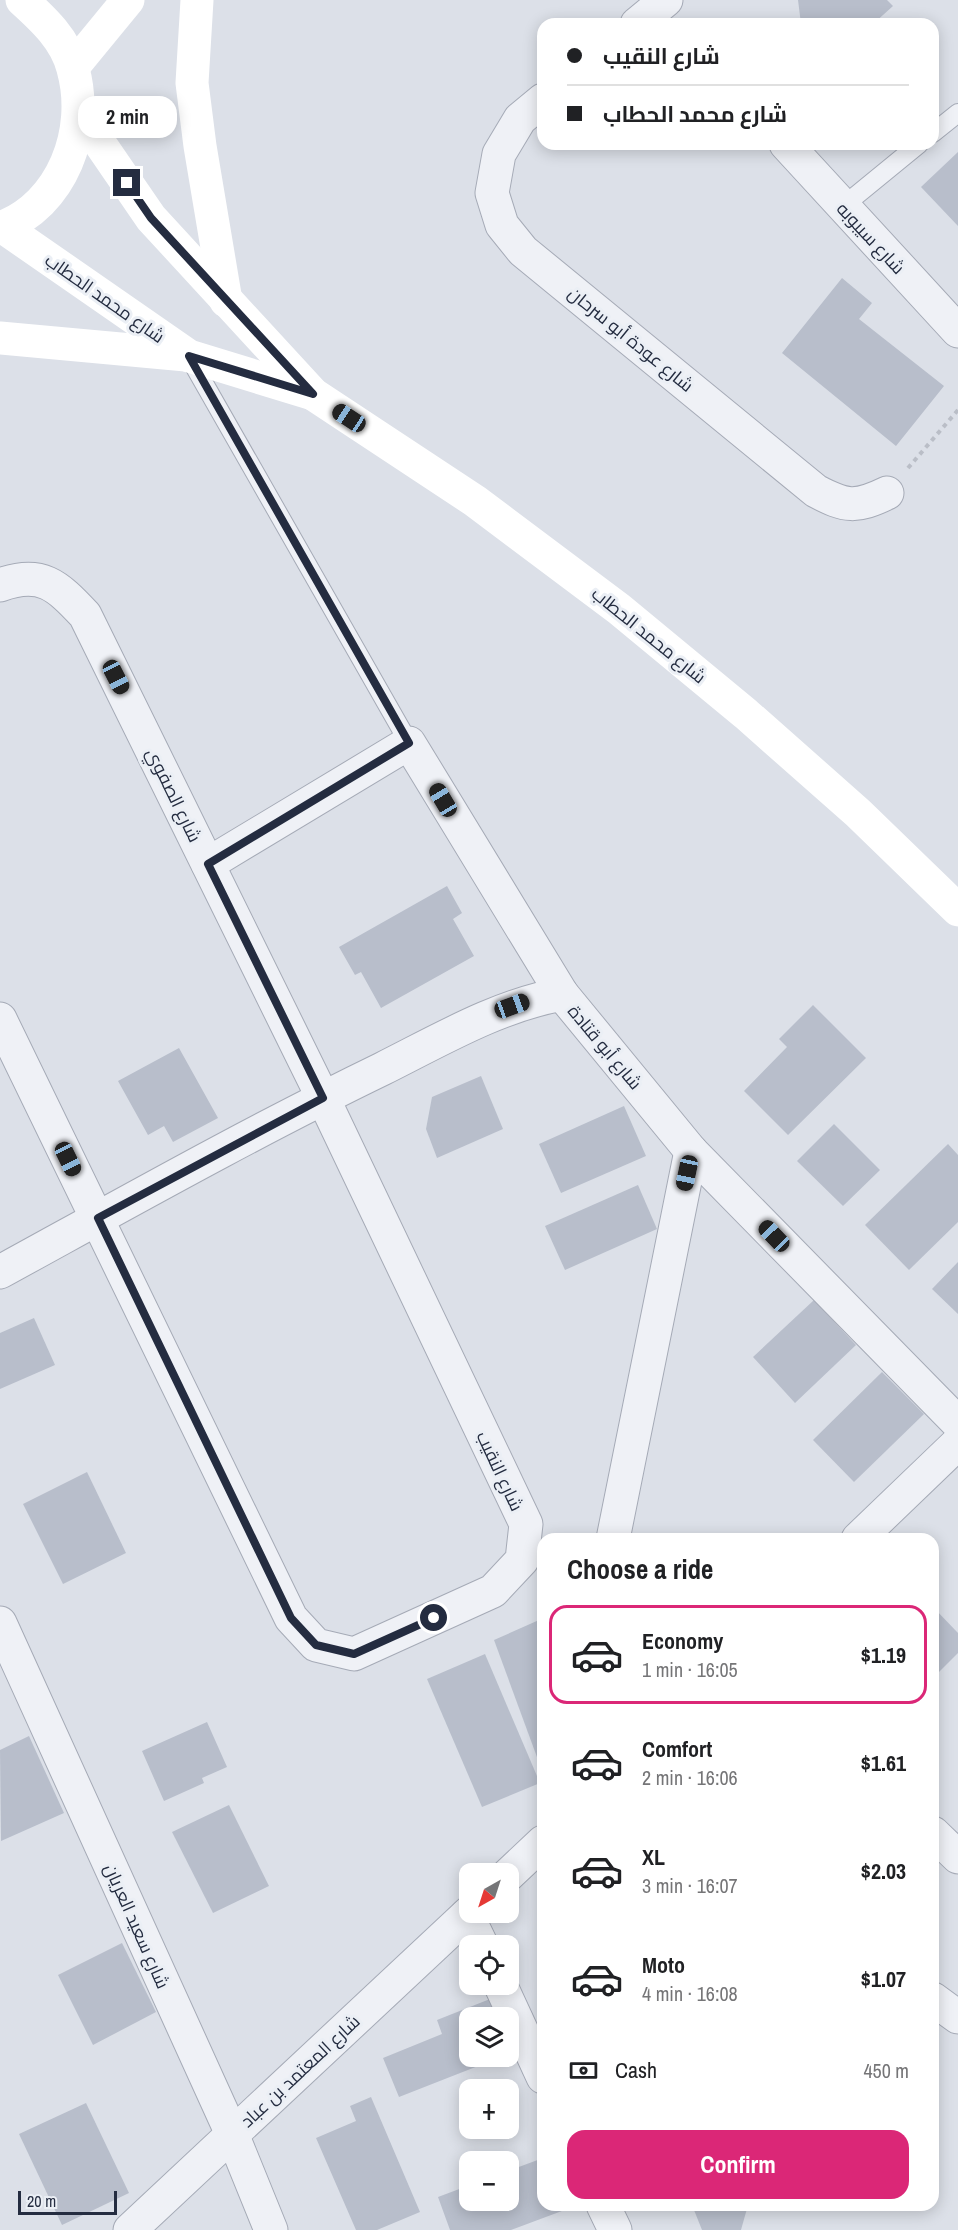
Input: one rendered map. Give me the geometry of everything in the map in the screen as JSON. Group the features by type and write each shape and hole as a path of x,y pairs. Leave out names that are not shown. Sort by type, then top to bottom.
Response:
{"street":[{"path":"2,228 34,208 58,181 74,148 80,112 73,67 52,28 22,0"},
{"path":"73,67 128,0"},
{"path":"197,0 192,83 200,146 226,301"},
{"name":"شارع عودة أبو سرحان","path":"537,105 520,119 499,154 492,193 502,225 523,250 816,491 841,504 864,504 887,493"},
{"name":"شارع محمد الحطاب","path":"80,112 151,218 313,394 475,501 619,609 746,714 858,813 958,910"},
{"name":"شارع سيبوبه","path":"791,150 958,331"},
{"name":"شارع محمد الحطاب","path":"2,228 189,356 313,394"},
{"path":"1,340 189,356"},
{"name":"شارع الصفوي","path":"0,585 18,579 38,578 61,590 85,615 323,1098"},
{"path":"208,864 409,743 562,994"},
{"name":"شارع أبو قتادة","path":"0,1272 323,1098 497,1012 528,1001 562,994 691,1151 958,1423"},
{"path":"0,1019 98,1218"},
{"name":"شارع النقيب","path":"98,1218 291,1618 316,1645 354,1654 493,1591 522,1560 526,1524 323,1098"},
{"path":"614,1533 691,1151"},
{"path":"864,1533 958,1443"},
{"name":"شارع سعيد العريان","path":"0,1623 232,2134 271,2230"},
{"path":"939,1839 958,1857"},
{"path":"519,1865 537,1848"},
{"name":"شارع المعتمد بن عباد","path":"130,2230 459,1923"},
{"path":"505,1995 537,2064"},
{"path":"939,2003 958,2017"},
{"path":"606,2211 615,2230"}],"lane":[{"path":"939,128 958,112"},
{"path":"842,207 912,150"},
{"path":"189,356 409,743"}],"path":[{"path":"887,493 958,410"}],"building":[{"path":"798,0 887,0 893,6 880,18 800,18"},
{"path":"958,152 958,226 921,187"},
{"path":"842,278 872,303 859,319 944,386 896,446 782,353"},
{"path":"447,886 462,913 453,919 474,956 381,1008 361,972 355,975 339,947"},
{"path":"813,1005 866,1058 788,1135 744,1091 787,1047 779,1039"},
{"path":"179,1048 218,1118 173,1142 164,1126 148,1135 118,1081"},
{"path":"481,1076 503,1129 437,1158 426,1129 432,1097"},
{"path":"624,1106 646,1156 561,1193 539,1144"},
{"path":"834,1124 880,1170 843,1206 797,1161"},
{"path":"948,1144 958,1155 958,1222 909,1270 865,1225"},
{"path":"638,1185 657,1229 565,1270 545,1226"},
{"path":"958,1262 958,1314 932,1289"},
{"path":"814,1300 856,1345 795,1403 753,1357"},
{"path":"34,1318 55,1365 0,1389 0,1333"},
{"path":"882,1372 924,1414 854,1482 813,1440"},
{"path":"87,1472 126,1553 63,1584 23,1504"},
{"path":"939,1613 958,1633 958,1653 939,1672"},
{"path":"537,1621 537,1757 494,1640"},
{"path":"485,1654 537,1776 537,1784 482,1807 427,1679"},
{"path":"207,1722 227,1767 202,1778 204,1783 164,1801 142,1751"},
{"path":"29,1736 64,1813 1,1841 0,1750"},
{"path":"229,1805 269,1886 213,1913 172,1832"},
{"path":"122,1943 156,2012 93,2045 58,1975"},
{"path":"490,1999 493,2007 470,2007"},
{"path":"459,2011 459,2067 476,2067 399,2097 383,2058 442,2034 437,2020"},
{"path":"371,2097 420,2212 377,2230 356,2230 316,2138 356,2121 350,2106"},
{"path":"86,2103 129,2193 62,2225 19,2134"},
{"path":"537,2160 537,2211 562,2211 511,2230 450,2230 438,2197 459,2189 459,2211 519,2211 519,2167"},
{"path":"694,2211 746,2211 741,2230 702,2230"}],"route":[{"path":"127,183 151,218 313,394 189,356 409,743 208,864 323,1098 98,1218 291,1618 316,1645 354,1654 434,1618"}]}
